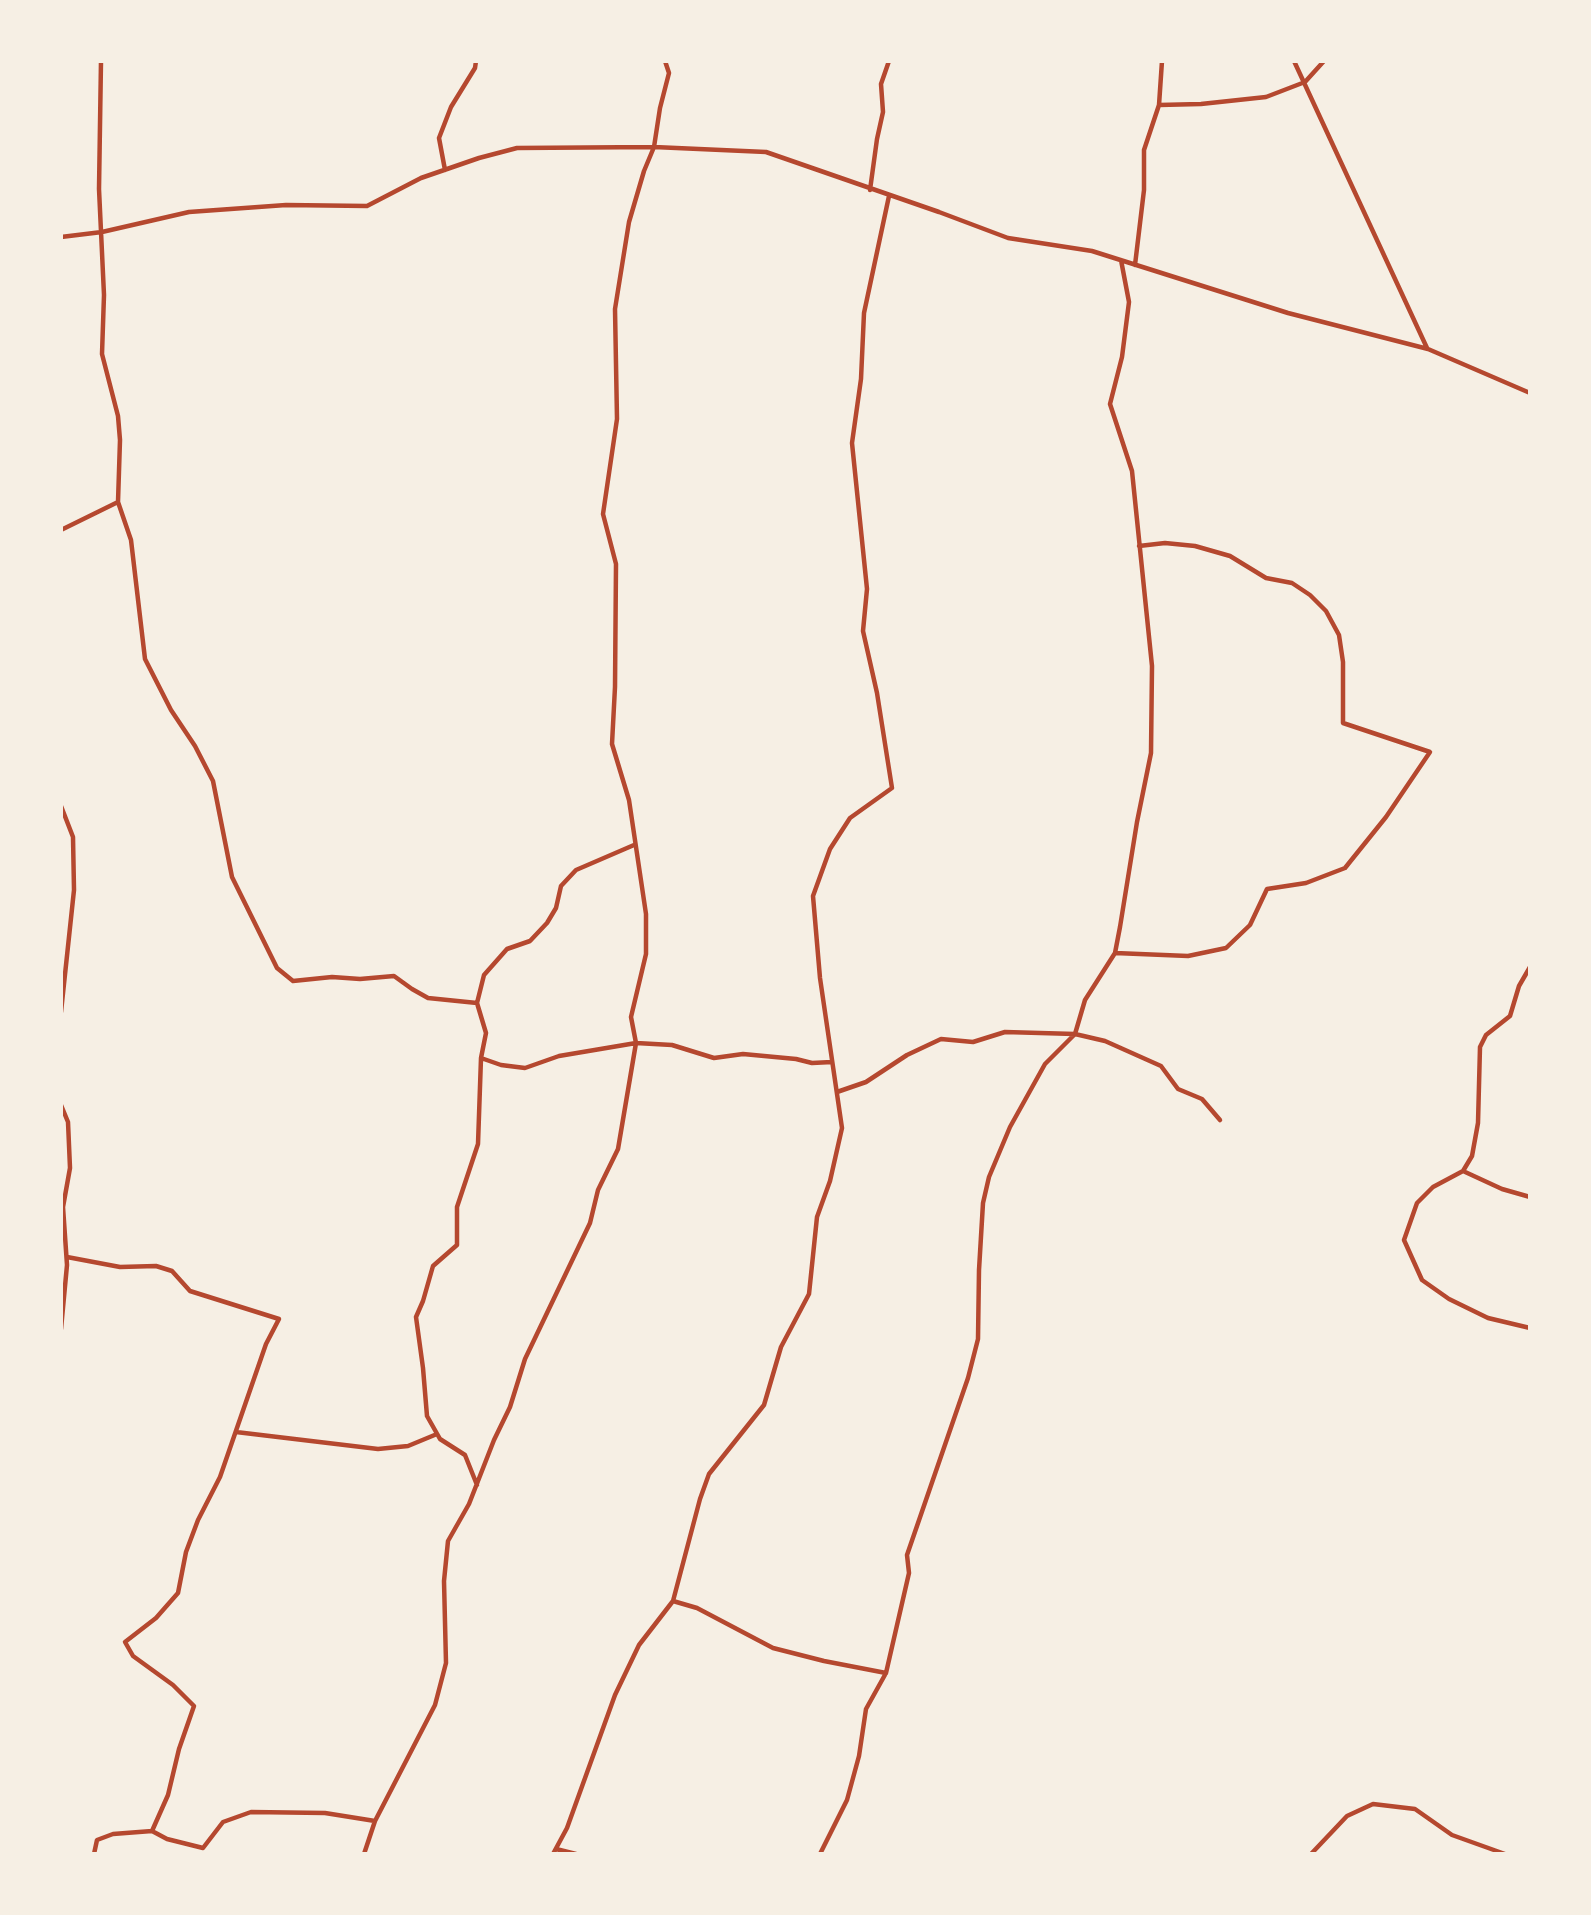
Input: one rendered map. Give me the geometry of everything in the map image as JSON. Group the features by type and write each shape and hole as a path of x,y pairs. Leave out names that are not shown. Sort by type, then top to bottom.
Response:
{"street":[{"path":"101,61 99,190 102,232 102,354 118,416 118,502 131,540 145,659 171,710 195,746 213,781 232,877 277,968 293,981 394,975 428,998 477,1003"},
{"path":"445,170 439,138 451,107 475,68 476,61"},
{"path":"364,1854 375,1821 435,1704 446,1663 444,1581 448,1541 469,1504 510,1407 525,1359 590,1223 598,1190 618,1149 625,1094 636,1043 631,1017 646,954 646,914 629,800 612,744 616,564 603,514 617,419 615,309 629,222 654,147 669,73 665,61"},
{"path":"870,190 883,112 881,84 889,61"},
{"path":"1135,265 1144,190 1144,150 1159,105 1162,61"},
{"path":"1294,61 1428,349"},
{"path":"1159,105 1266,97 1305,82 1324,61"},
{"path":"61,237 102,232 189,212 286,205 367,206 421,178 517,148 654,147 766,152 1008,238 1092,251 1289,313 1428,349 1530,393"},
{"path":"576,1854 555,1851 567,1828 615,1695 639,1645 673,1601 709,1474 764,1405 781,1347 809,1294 817,1217 830,1181 842,1128 820,978 813,896 830,849 850,818 892,788 877,693 863,632 867,589 852,443 862,379 864,313 889,196"},
{"path":"820,1854 847,1800 859,1756 866,1709 886,1673 909,1573 907,1555 968,1378 978,1339 983,1203 989,1177 1010,1127 1045,1064 1075,1034 1085,1000 1115,953 1151,753 1152,667 1132,471 1110,404 1122,357 1129,302 1121,260"},
{"path":"61,530 118,502"},
{"path":"1115,953 1188,956 1226,948 1250,925 1267,889 1307,883 1345,867 1386,817 1430,752 1343,723 1343,662 1339,635 1326,611 1310,595 1292,583 1266,578 1230,555 1195,546 1165,543 1139,546"},
{"path":"61,806 73,837 74,890 61,1012"},
{"path":"477,1485 465,1455 440,1439 427,1416 424,1368 416,1317 424,1301 433,1266 457,1245 457,1207 478,1144 481,1058 486,1033 477,1003 484,975 507,949 530,941 547,923 556,908 561,886 576,870 634,845"},
{"path":"1530,967 1519,986 1510,1016 1486,1035 1480,1047 1478,1123 1472,1156 1463,1171 1433,1187 1417,1203 1404,1240 1422,1280 1449,1299 1489,1318 1530,1328"},
{"path":"837,1092 866,1082 908,1055 942,1039 973,1042 1005,1032 1075,1034 1105,1041 1161,1066 1178,1089 1202,1099 1220,1120"},
{"path":"481,1058 501,1065 526,1068 559,1056 636,1043 671,1045 714,1058 743,1054 812,1063 832,1062"},
{"path":"61,1105 68,1122 70,1168 62,1206 67,1257 61,1329"},
{"path":"1463,1171 1502,1189 1530,1197"},
{"path":"67,1257 120,1267 156,1266 172,1271 190,1290 279,1318 266,1345 220,1477 198,1520 186,1552 178,1592 156,1618 125,1642 133,1656 173,1685 194,1706 168,1795 152,1831"},
{"path":"236,1432 378,1449 408,1446 437,1434"},
{"path":"673,1601 697,1608 773,1647 824,1661 886,1673"},
{"path":"1311,1854 1347,1816 1373,1804 1415,1809 1452,1835 1505,1854"},
{"path":"93,1854 97,1840 113,1834 152,1831 167,1839 203,1848 223,1822 251,1812 325,1813 375,1821"}]}
